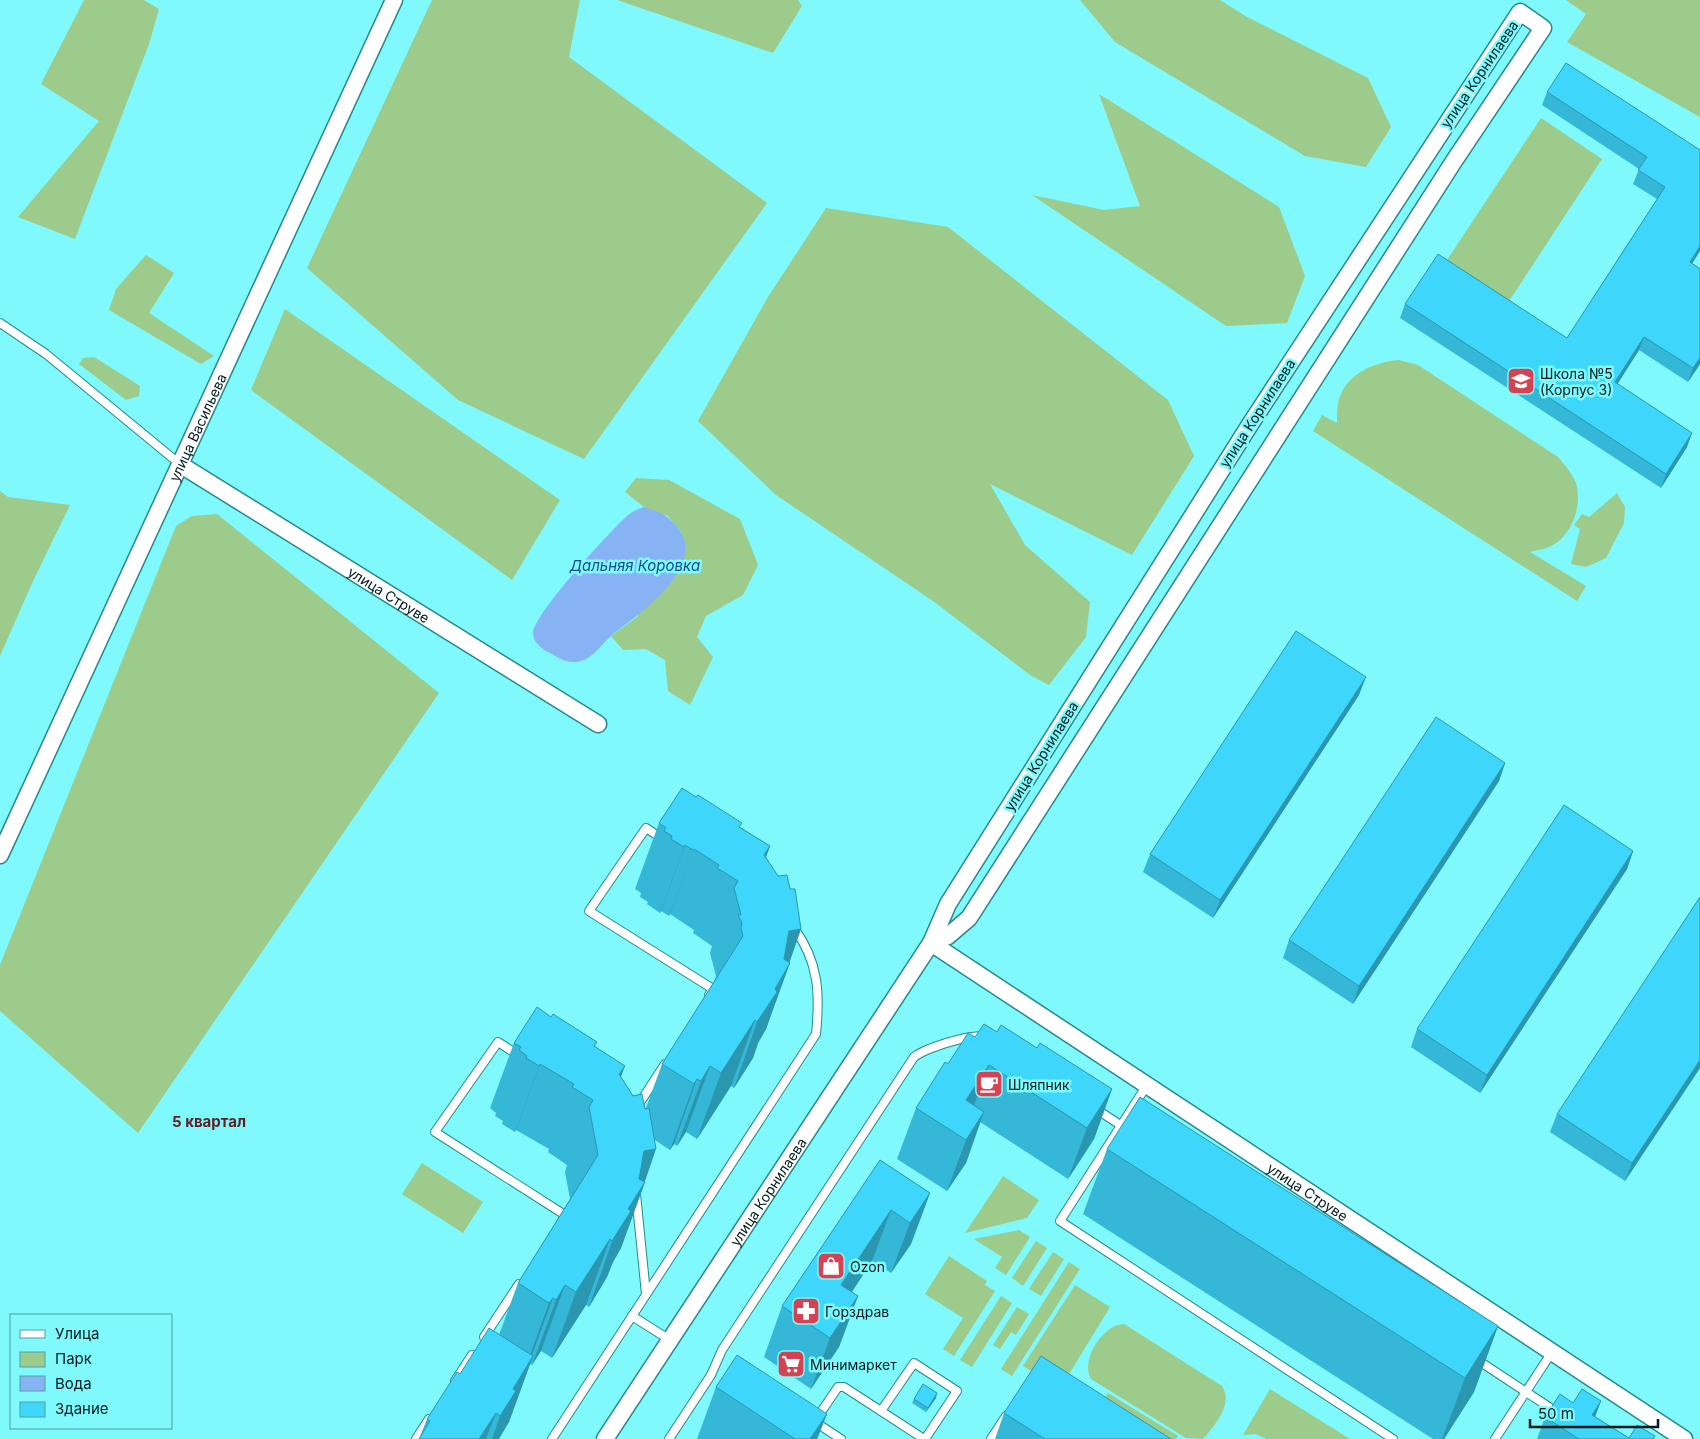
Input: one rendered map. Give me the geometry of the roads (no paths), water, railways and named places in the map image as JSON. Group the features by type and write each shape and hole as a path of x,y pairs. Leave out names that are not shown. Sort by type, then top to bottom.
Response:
{"street":[{"name":"улица Васильева","path":"0,855 394,0"},
{"name":"улица Корнилаева","path":"605,1439 931,943 948,904 1245,431 1520,12 1543,28 1449,169 969,918 948,936 931,943"},
{"name":"улица Струве","path":"181,465 598,724"},
{"name":"улица Струве","path":"931,943 1684,1439"}],"lane":[{"path":"0,323 46,354 181,465"},
{"path":"670,844 646,828 589,911 712,989 702,1006"},
{"path":"552,1439 816,1034 819,1004 817,979 809,951 788,923"},
{"path":"669,1439 711,1375 722,1350 914,1057 923,1050 935,1045 976,1036 982,1036 996,1044"},
{"path":"523,1058 498,1042 436,1132 565,1216 560,1224"},
{"path":"633,1113 670,1055"},
{"path":"1147,1085 1060,1221 1393,1439"},
{"path":"1088,1104 1138,1137"},
{"path":"635,1186 646,1294"},
{"path":"452,1385 522,1281"},
{"path":"632,1316 670,1340"},
{"path":"1494,1439 1552,1352"},
{"path":"1468,1354 1566,1418"},
{"path":"814,1422 838,1387 844,1387 881,1411 925,1439 957,1391 914,1363 881,1411"},
{"path":"711,1375 719,1380"},
{"path":"416,1439 437,1408"},
{"path":"991,1439 1010,1410"},
{"path":"805,1423 814,1422 841,1439"}],"water":[{"name":"Дальняя Коровка","path":"644,507 663,514 678,528 685,543 684,558 677,573 653,602 612,635 588,658 575,662 567,661 542,648 533,637 533,633 536,623 545,609 590,554 618,524 631,513"}],"place":[{"name":"Школа №5 (Корпус 3)","path":"1521,381"},
{"name":"Шляпник","path":"989,1084"},
{"name":"Ozon","path":"831,1266"},
{"name":"Горздрав","path":"806,1311"},
{"name":"Минимаркет","path":"791,1364"}],"district":[{"name":"5 квартал","path":"209,1121"}]}
